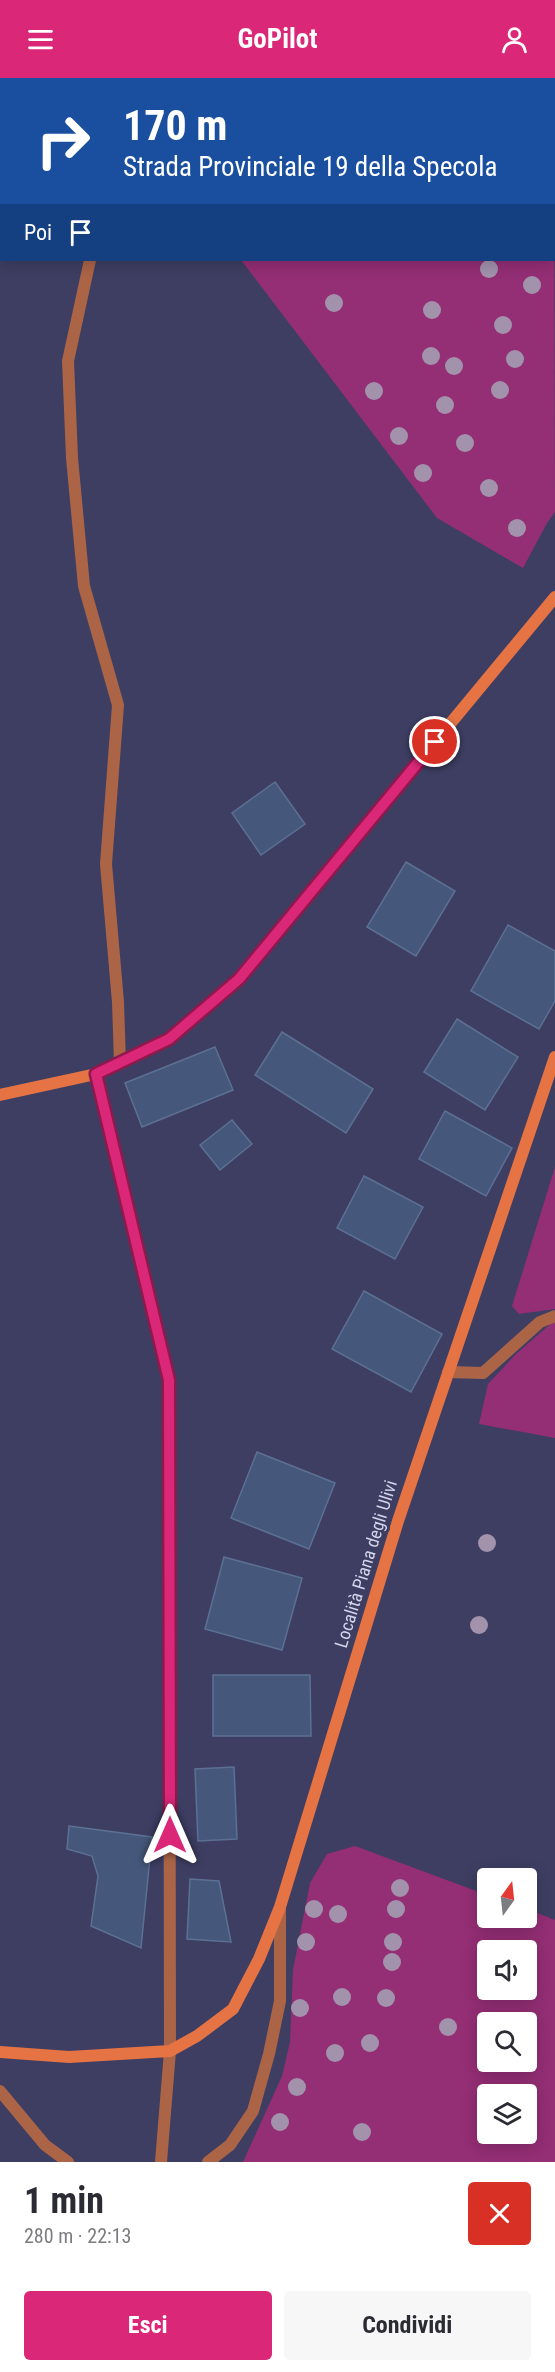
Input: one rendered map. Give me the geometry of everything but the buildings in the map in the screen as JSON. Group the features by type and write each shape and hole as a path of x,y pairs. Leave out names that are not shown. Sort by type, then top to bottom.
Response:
{"main road":[{"path":"0,1095 96,1074 120,1063 169,1039 239,979 555,597"},
{"name":"Località Piana degli Ulivi","path":"0,2052 69,2057 170,2051 197,2036 233,2008 259,1959 280,1907 398,1521 552,1077 555,1057"}],"street":[{"path":"549,78 555,78"},
{"path":"90,261 68,362 72,458 84,586 118,705 106,864 118,1002 120,1063"},
{"path":"96,1074 169,1380 170,2051 161,2162"},
{"path":"448,1372 483,1373 540,1322 555,1316"},
{"path":"208,2162 230,2145 253,2111 269,2054 279,2001 280,1907"},
{"path":"0,2091 45,2145 68,2162"}],"shaded area":[{"path":"242,261 554,261 555,512 523,568 437,518"},
{"path":"555,1167 555,1309 519,1314 512,1306"},
{"path":"555,1320 555,1438 479,1424 488,1384 516,1354"},
{"path":"355,1846 477,1891 477,1928 537,1928 537,1913 555,1920 555,2162 243,2162 282,2076 290,2042 293,1970 310,1883 327,1854"}],"route":[{"path":"170,1835 169,1380 121,1171 96,1074 169,1039 239,979 435,742"}]}
